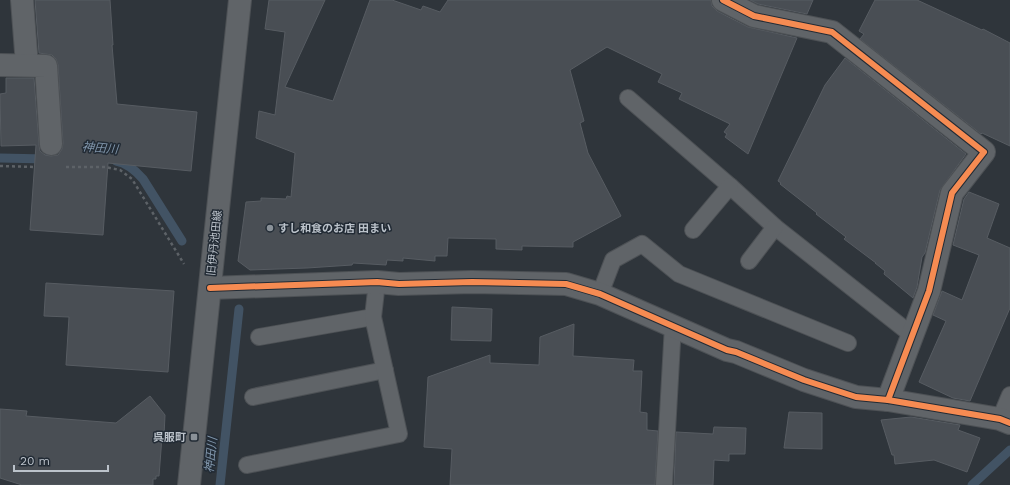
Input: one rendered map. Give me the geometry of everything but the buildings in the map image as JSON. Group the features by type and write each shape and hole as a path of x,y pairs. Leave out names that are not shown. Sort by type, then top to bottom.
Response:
{"street":[{"path":"22,0 28,65"},
{"name":"旧伊丹池田線","path":"189,485 240,0"},
{"path":"723,0 754,16 832,32 984,152 952,193 929,291 888,400"},
{"path":"0,65 46,66 51,144"},
{"path":"210,288 377,282 400,284 472,282 566,284 600,294 727,350 736,352 804,380 856,397 888,400 1005,421"}],"lane":[{"path":"628,98 775,227 912,335"},
{"path":"693,230 730,186"},
{"path":"749,261 775,227"},
{"path":"600,294 613,260 642,244 679,274 848,343"},
{"path":"246,465 399,434 373,316 377,282"},
{"path":"259,337 373,316"},
{"path":"664,485 673,325"},
{"path":"253,396 385,370"},
{"path":"1005,421 1010,395"}],"path":[{"path":"0,166 39,167"},
{"path":"61,167 105,167 120,170 132,179 182,263 210,288"}],"waterway":[{"name":"神田川","path":"0,158 47,159"},
{"name":"神田川","path":"116,161 131,168 143,179 182,241"},
{"name":"神田川","path":"220,485 239,309"},
{"path":"972,485 1010,450"}],"cycle path":[{"path":"723,0 754,16 832,32 984,152 952,193 929,291 888,400"},
{"path":"210,288 377,282 399,284 472,282 566,284 600,294 727,350 736,352 804,380 856,397 888,400 1000,419 1010,423"}],"place":[{"name":"すし和食のお店 田まい","path":"270,228"},
{"name":"呉服町","path":"194,437"}]}
